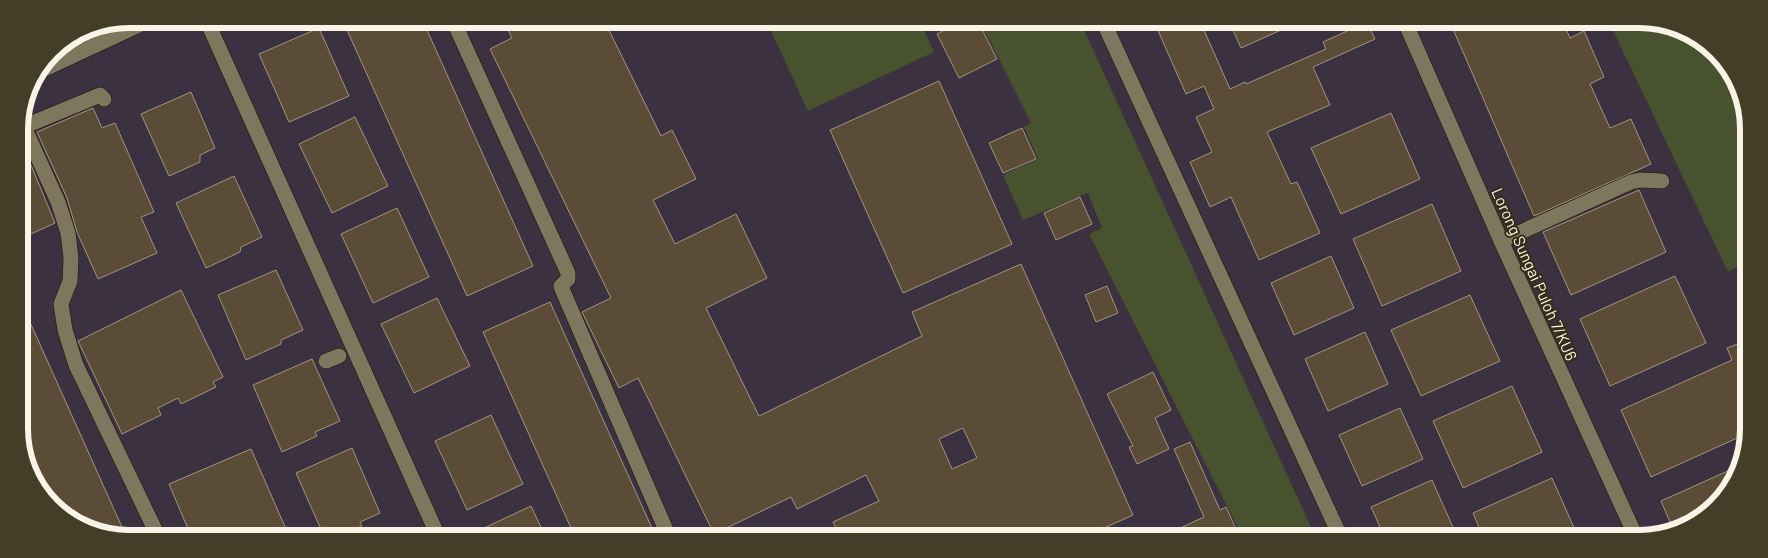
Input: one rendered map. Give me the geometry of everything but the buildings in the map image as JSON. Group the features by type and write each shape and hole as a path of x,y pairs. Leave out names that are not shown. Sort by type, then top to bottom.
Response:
{"street":[{"path":"48,68 133,28"},
{"path":"210,28 435,530"},
{"path":"457,28 568,273 568,279 561,286 562,289 666,530"},
{"path":"1106,28 1337,530"},
{"name":"Lorong Sungai Puloh 7/KU6","path":"1408,28 1501,241 1633,530"},
{"path":"28,120 100,95 104,99"},
{"path":"28,138 58,202 68,233 71,258 70,281 61,304 65,330 76,365 155,530"},
{"path":"1501,241 1631,182 1640,180 1662,181"}],"shaded area":[{"path":"1653,28 1666,31 1696,44 1716,62 1730,84 1739,108 1740,443 1737,456 1724,486 1706,506 1696,514 1678,523 1653,530 115,530 102,527 72,514 52,496 38,474 29,450 28,122 29,108 35,90 48,67 62,52 90,35 108,29"}],"green space":[{"path":"770,28 923,28 934,52 808,111"},
{"path":"984,28 1083,28 1312,530 1239,530 1089,234 1102,228 1088,193 1023,220 1003,175 1038,159 1024,127 1031,123"},
{"path":"1612,28 1653,28 1678,35 1696,44 1706,52 1724,72 1730,84 1739,108 1740,122 1740,265 1728,272"}]}
